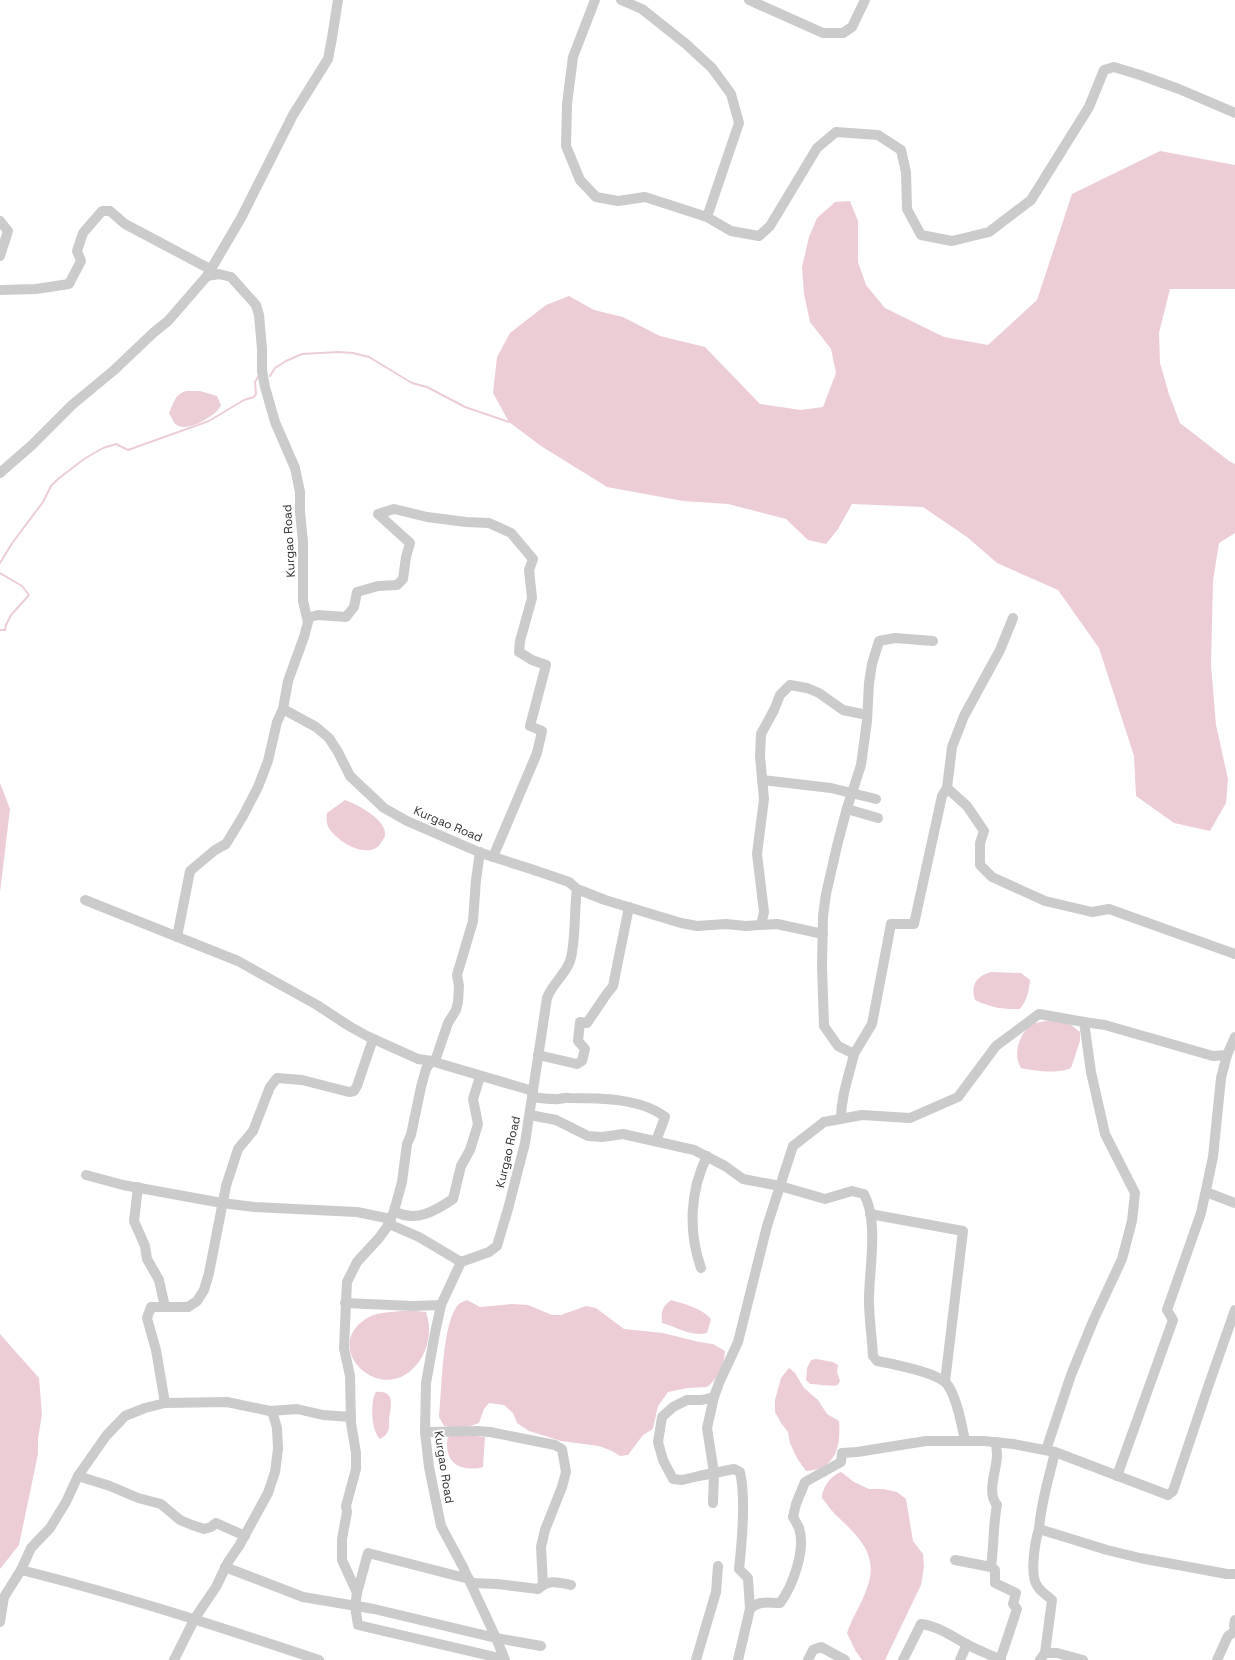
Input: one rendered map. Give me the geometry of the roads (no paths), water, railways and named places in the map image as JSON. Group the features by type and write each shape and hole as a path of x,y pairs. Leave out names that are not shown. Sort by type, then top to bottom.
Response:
{"street":[{"path":"0,473 32,446 72,405 112,372 153,333 168,321 208,273 241,218 293,115 328,59 338,0"},
{"path":"596,0 573,57 567,104 566,146 580,180 596,197 618,201 644,197 707,217 731,231 759,236 770,226 817,148 836,132 878,135 901,150 906,172 907,209 921,235 952,240 989,232 1031,200 1089,107 1104,70 1114,67 1140,75 1179,89 1235,113"},
{"path":"621,0 642,9 686,44 712,68 731,94 739,123 707,217"},
{"path":"749,0 823,33 843,33 852,27 865,0"},
{"path":"0,290 36,289 68,284 81,261 77,251 82,233 102,210 110,211 125,224 208,273"},
{"path":"0,221 8,230 0,256"},
{"name":"Kurgao Road","path":"208,273 231,277 256,305 259,315 262,371 265,388 275,422 295,468 300,492 303,549 303,601 308,622 288,681 283,709 316,727 328,738 338,752 350,776 384,808 407,821 480,852 568,882 577,889 571,959 566,971 550,991 547,998 530,1116 523,1151 497,1246 489,1252 460,1262 441,1305 426,1383 425,1432 429,1467 441,1526 470,1581 504,1659"},
{"path":"307,618 318,615 346,617 354,607 357,592 378,586 397,585 403,579 406,557 410,543 378,514 394,510 428,517 466,522 489,522 511,533 533,559 528,570 532,598 520,641 519,652 532,660 546,665 530,726 542,732 537,753 493,856"},
{"path":"841,1119 841,1105 854,1054 872,1024 891,924 914,924 942,796 947,788 952,747 962,722 1000,650 1013,618"},
{"path":"854,1054 838,1046 824,1026 822,934 826,894 846,809 861,765 869,683 872,664 879,641 895,638 933,641"},
{"path":"761,925 764,912 757,854 764,799 761,734 780,695 790,685 806,688 819,693 843,710 867,715"},
{"path":"177,936 190,871 215,850 226,844 243,816 258,787 268,761 277,722 283,709"},
{"path":"762,780 831,788 876,799"},
{"path":"947,788 967,806 984,832 980,843 980,865 992,877 1045,901 1092,912 1109,910 1235,954"},
{"path":"846,809 878,818"},
{"path":"357,1593 342,1560 342,1539 347,1512 346,1506 356,1470 351,1417 350,1376 344,1348 347,1282 357,1262 379,1238 391,1218 402,1182 407,1144 411,1135 426,1069 430,1062 435,1061 448,1023 456,1010 459,986 457,975 473,921 480,852"},
{"path":"577,889 680,923 697,926 777,924 822,934"},
{"path":"85,900 238,961 316,1005 349,1026 373,1039 418,1059 480,1076 555,1100 567,1098 608,1100 642,1105 656,1110 665,1117 656,1141"},
{"path":"538,1055 577,1064 582,1061 585,1049 578,1041 580,1022 587,1023 614,986 629,907"},
{"path":"713,1503 714,1472 706,1428 719,1383 738,1342 767,1226 793,1146 824,1122 862,1115 910,1118 958,1097 996,1046 1039,1014 1104,1024 1214,1056 1227,1055"},
{"path":"1083,1660 1057,1653 1042,1656 1052,1600 1037,1587 1033,1577 1035,1541 1039,1529 1040,1512 1046,1486 1050,1451 1071,1375 1094,1319 1122,1259 1132,1221 1135,1193 1105,1134 1092,1080 1084,1022"},
{"path":"1117,1476 1173,1320 1167,1310 1168,1305 1201,1212 1206,1192 1213,1157 1221,1078 1227,1055 1235,1037"},
{"path":"165,1403 156,1350 147,1318 151,1307 188,1307 197,1301 204,1290 209,1273 226,1186 238,1149 253,1131 270,1087 277,1078 302,1080 348,1092 354,1091 373,1039"},
{"path":"86,1175 138,1187 222,1203 254,1207 357,1212 391,1218 418,1217 439,1208 453,1199 461,1166 470,1150 478,1124 473,1100 480,1076"},
{"path":"530,1116 556,1120 588,1136 623,1134 694,1150 725,1166 743,1179 780,1186 825,1199 852,1191 864,1194 869,1203 872,1232 869,1302 873,1356 877,1361 929,1374 945,1382 951,1392 960,1416 965,1441"},
{"path":"701,1268 693,1238 693,1202 696,1183 707,1156"},
{"path":"138,1187 134,1221 145,1246 147,1259 159,1280 165,1307"},
{"path":"1206,1192 1235,1203"},
{"path":"870,1214 963,1231 945,1382"},
{"path":"391,1218 460,1262"},
{"path":"345,1303 413,1306 441,1305"},
{"path":"750,1610 755,1604 762,1602 780,1603 787,1594 800,1556 799,1528 793,1517 796,1504 805,1482 841,1462 842,1453 926,1441 996,1442 1050,1451 1168,1495 1173,1491 1234,1316"},
{"path":"714,1398 687,1400 673,1407 662,1417 658,1442 663,1460 673,1479 682,1480 714,1472 734,1470 740,1472 743,1482 743,1502 739,1569 748,1578 750,1610 738,1660"},
{"path":"0,1622 4,1597 21,1570 31,1548 50,1528 66,1502 78,1476 106,1436 126,1416 146,1408 165,1403 227,1402 270,1411 297,1409 323,1415 351,1417"},
{"path":"174,1660 195,1618 216,1587 225,1567 245,1536 268,1493 275,1472 278,1449 277,1428 273,1414 270,1411"},
{"path":"425,1432 490,1432 555,1445 562,1449 566,1472 562,1487 545,1530 541,1547 543,1585"},
{"path":"991,1567 994,1550 997,1505 994,1501 992,1486 997,1455 996,1442"},
{"path":"78,1476 110,1486 138,1498 161,1504 180,1520 192,1525 204,1529 216,1523 245,1536"},
{"path":"1039,1529 1106,1550 1140,1558 1227,1574 1235,1574"},
{"path":"504,1659 358,1625 355,1606 368,1553 470,1581 538,1589 552,1581 571,1584"},
{"path":"903,1660 921,1624 928,1625 1001,1660 1017,1609 1013,1604 1016,1592 996,1583 996,1570 991,1567 956,1560"},
{"path":"696,1660 716,1592 718,1566"},
{"path":"225,1567 303,1597 411,1617 496,1638 542,1646"},
{"path":"21,1570 90,1587 195,1618 319,1660"},
{"path":"1217,1660 1228,1636 1235,1630 1235,1620"},
{"path":"960,1660 967,1644"},
{"path":"808,1660 813,1650 821,1647 845,1660"}],"waterway":[{"path":"270,376 275,368 302,354 338,352 353,353 369,357 412,383 427,387 465,407 509,422"},
{"path":"0,563 13,542 43,502 51,486 84,459 103,448 116,444 128,450 209,421 244,400 254,397 256,394 255,382 258,377"},
{"path":"0,573 22,586 29,595 11,615 5,630 0,630"}]}
